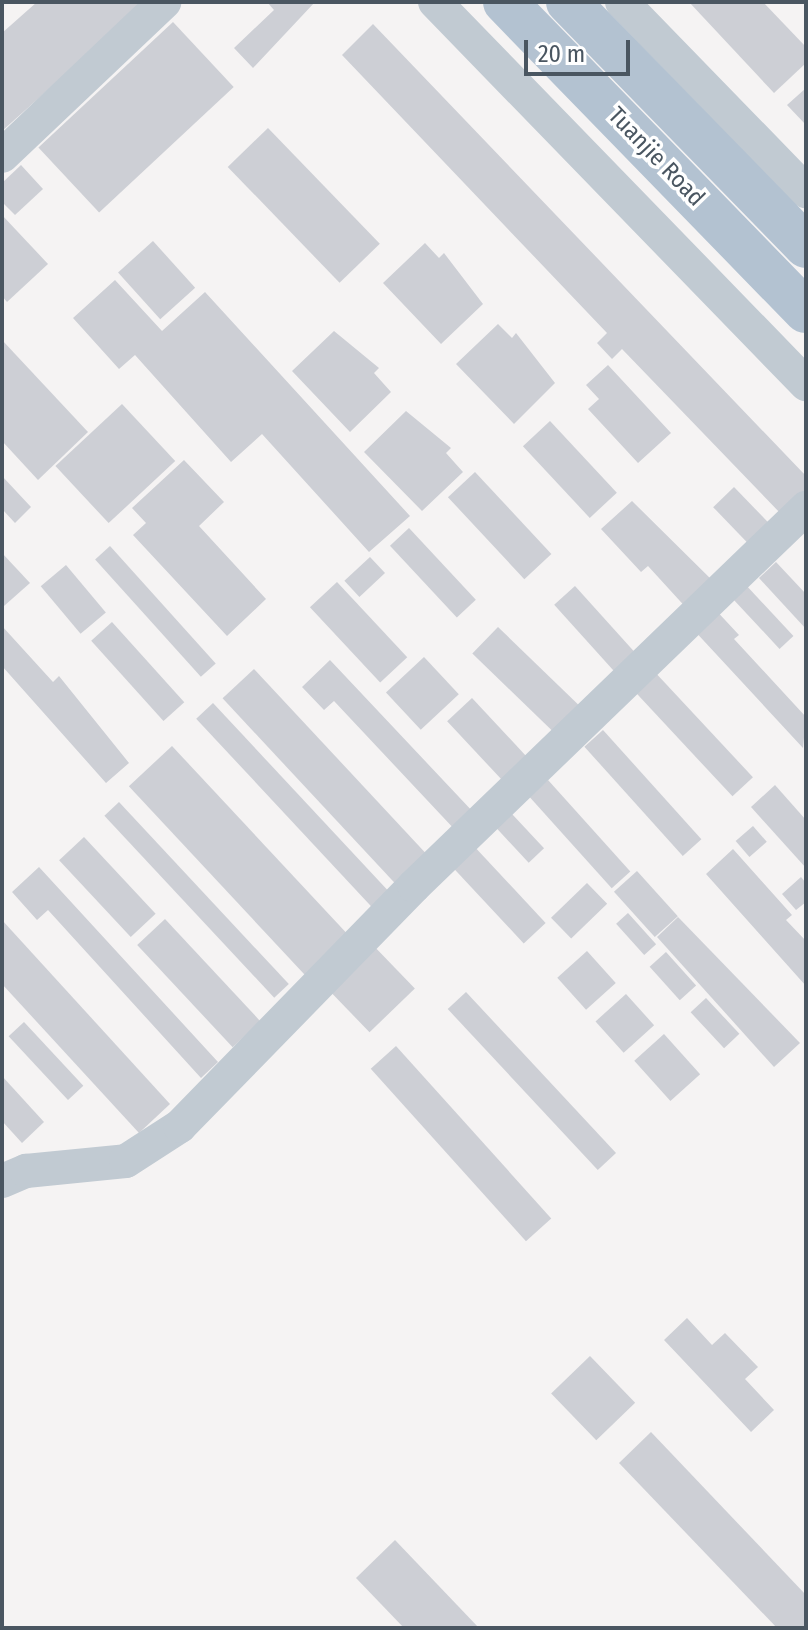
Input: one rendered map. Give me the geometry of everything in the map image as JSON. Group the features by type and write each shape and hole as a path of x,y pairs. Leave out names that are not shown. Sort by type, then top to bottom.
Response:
{"main road":[{"name":"Tuanjie Road","path":"505,2 806,311"},
{"name":"Tuanjie Road","path":"568,2 806,246"}],"street":[{"path":"2,156 164,2"},
{"path":"435,2 806,384"},
{"path":"622,2 806,191"},
{"path":"2,1181 26,1171 126,1161 180,1126 414,886 806,508"}],"building":[{"path":"37,2 146,2 2,131 2,33"},
{"path":"267,2 315,2 253,68 234,48 274,10"},
{"path":"689,2 763,2 806,47 806,63 774,93"},
{"path":"173,22 234,87 99,213 38,147"},
{"path":"373,24 806,476 806,492 782,515 622,349 612,359 597,343 607,333 342,55"},
{"path":"806,88 806,125 787,105"},
{"path":"268,128 380,244 340,283 228,167"},
{"path":"21,165 43,189 15,215 2,202 2,183"},
{"path":"2,215 48,264 7,302 2,296"},
{"path":"153,241 195,288 160,319 118,272"},
{"path":"425,243 439,258 444,253 483,304 441,344 383,283"},
{"path":"115,280 162,331 205,292 410,516 369,552 262,434 231,462 135,355 119,369 73,318"},
{"path":"498,324 512,338 516,333 555,383 514,424 456,364"},
{"path":"334,331 379,368 374,373 391,392 350,432 292,371"},
{"path":"2,340 88,432 38,480 2,441"},
{"path":"608,365 671,433 638,463 588,409 599,399 586,385"},
{"path":"122,404 175,461 109,523 55,466"},
{"path":"406,411 451,448 446,453 463,472 422,511 364,452"},
{"path":"550,421 617,493 590,518 523,446"},
{"path":"184,460 224,502 199,526 266,599 227,636 133,535 146,523 132,508"},
{"path":"475,472 551,554 524,579 448,497"},
{"path":"2,476 31,507 15,523 2,509"},
{"path":"734,487 774,528 753,548 713,507"},
{"path":"632,501 718,586 690,612 648,566 641,572 601,529"},
{"path":"409,528 476,600 457,617 390,546"},
{"path":"110,546 216,663 201,677 95,559"},
{"path":"2,553 30,583 4,606 2,605"},
{"path":"370,557 385,573 359,597 344,581"},
{"path":"776,562 806,594 806,629 759,578"},
{"path":"66,565 106,612 81,634 41,586"},
{"path":"337,582 407,657 380,683 310,607"},
{"path":"745,584 793,636 780,649 731,597"},
{"path":"575,586 639,657 618,675 554,605"},
{"path":"712,606 739,635 734,639 806,717 803,748 691,627"},
{"path":"112,622 184,702 163,721 91,641"},
{"path":"2,626 53,682 59,676 129,763 106,783 2,666"},
{"path":"498,627 584,710 558,736 472,654"},
{"path":"424,657 459,694 421,730 386,692"},
{"path":"330,660 475,814 457,832 334,701 324,710 302,687"},
{"path":"254,669 431,859 400,888 223,698"},
{"path":"652,669 753,777 732,796 632,688"},
{"path":"472,698 530,760 505,783 447,721"},
{"path":"213,703 394,897 377,912 196,719"},
{"path":"603,730 701,839 683,856 584,747"},
{"path":"172,746 352,939 309,979 129,786"},
{"path":"548,780 630,871 612,888 529,797"},
{"path":"775,785 806,820 806,868 751,807"},
{"path":"119,802 289,984 274,998 104,816"},
{"path":"512,814 544,848 529,863 497,828"},
{"path":"753,826 767,842 749,857 736,841"},
{"path":"84,837 156,914 131,937 59,860"},
{"path":"472,844 546,923 524,943 450,864"},
{"path":"733,849 792,915 786,920 806,941 806,986 706,874"},
{"path":"39,867 218,1062 201,1078 48,910 37,920 12,892"},
{"path":"637,871 678,916 655,937 614,892"},
{"path":"801,877 806,883 806,902 796,910 782,894"},
{"path":"587,883 607,904 571,939 551,918"},
{"path":"628,913 656,944 644,955 616,924"},
{"path":"678,917 800,1043 774,1067 657,937"},
{"path":"165,919 260,1021 233,1047 137,945"},
{"path":"2,920 170,1104 139,1133 2,984"},
{"path":"369,941 415,988 370,1032 324,985"},
{"path":"587,951 616,983 586,1010 557,978"},
{"path":"666,952 696,985 680,1000 650,967"},
{"path":"466,992 616,1153 598,1170 448,1009"},
{"path":"626,994 654,1025 624,1053 596,1021"},
{"path":"706,998 739,1034 724,1048 691,1012"},
{"path":"24,1022 83,1086 68,1100 9,1036"},
{"path":"664,1034 700,1074 670,1101 634,1061"},
{"path":"396,1046 551,1218 526,1241 371,1069"},
{"path":"2,1076 44,1122 22,1143 2,1121"},
{"path":"687,1318 712,1345 725,1333 758,1367 745,1379 774,1410 751,1432 664,1340"},
{"path":"590,1356 635,1403 596,1440 551,1394"},
{"path":"651,1432 806,1595 806,1628 777,1628 619,1463"},
{"path":"395,1540 479,1628 404,1628 356,1578"}]}
